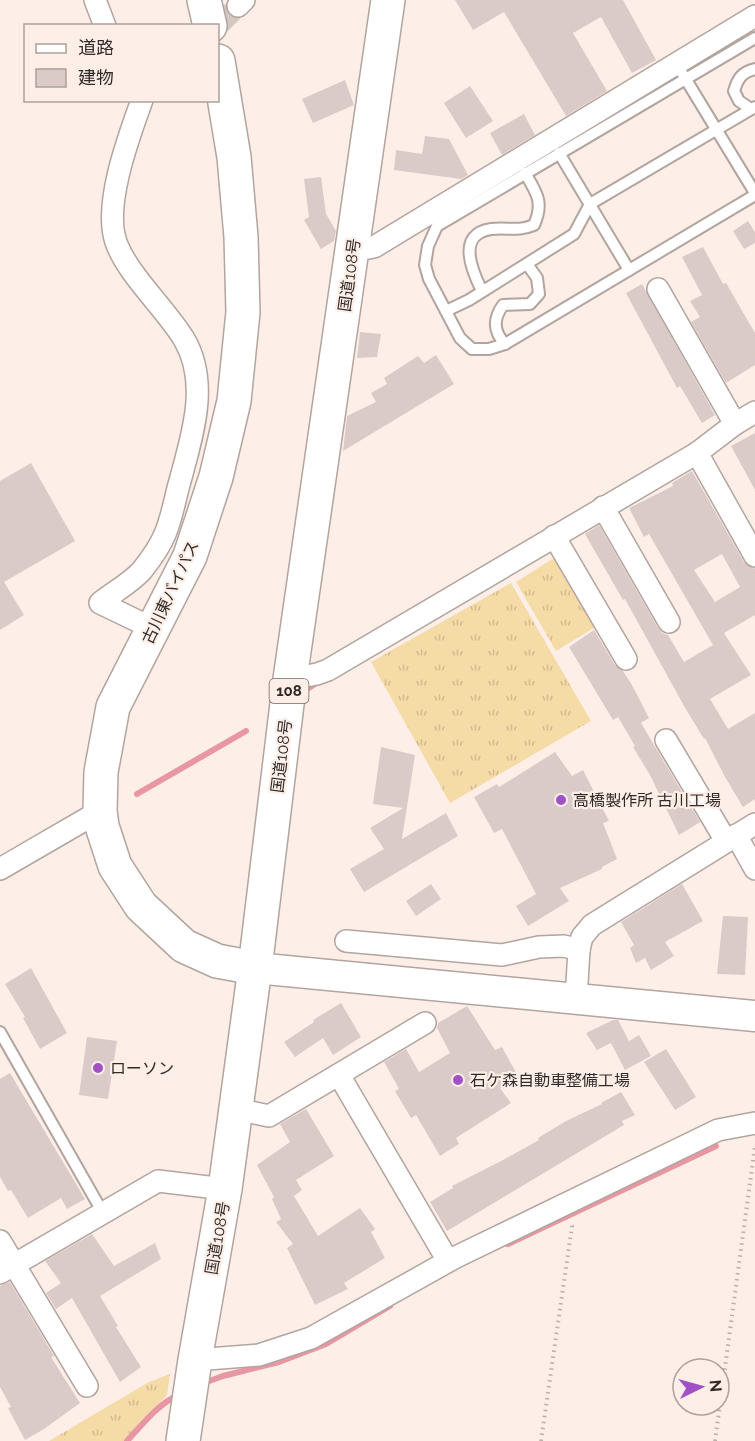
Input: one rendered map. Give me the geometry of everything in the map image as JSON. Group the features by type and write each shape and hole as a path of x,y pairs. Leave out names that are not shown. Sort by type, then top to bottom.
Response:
{"highway":[{"path":"204,0 210,24"},
{"name":"国道108号","path":"183,1441 225,1189 255,968 290,679 388,0"},
{"name":"古川東バイパス","path":"219,68 234,157 241,237 243,312 234,401 216,477 190,556 113,707 100,772 100,811 102,826 115,866 141,906 184,946 217,961 255,968"}],"street":[{"path":"95,0 104,24"},
{"path":"352,251 374,247 681,71 755,16"},
{"path":"141,102 124,153 115,193 115,241 124,258 184,339 192,356 197,379 198,404 191,441 165,534 142,571 100,603 154,629"},
{"path":"658,289 735,424"},
{"path":"290,679 328,670 559,544 703,462 735,424 755,412"},
{"path":"703,462 755,556"},
{"path":"608,515 669,622"},
{"path":"559,544 626,659"},
{"path":"666,740 731,838 755,869"},
{"path":"0,869 100,811"},
{"path":"576,999 579,950 582,937 592,925 755,824"},
{"path":"346,941 502,955 547,947 564,946 579,950"},
{"path":"255,968 755,1016"},
{"path":"236,1109 269,1116 425,1023"},
{"path":"339,1075 448,1262"},
{"path":"192,1381 311,1338 448,1262 718,1130 755,1123"},
{"path":"7,1269 158,1181 225,1189"},
{"path":"0,1241 7,1269 87,1386"}],"lane":[{"path":"681,71 755,194 505,344 489,349 472,349 460,338 424,265 436,226 560,153 681,71 755,38"},
{"path":"753,108 739,101 734,91 737,81 744,72 755,69"},
{"path":"446,311 574,234 590,204 753,108"},
{"path":"560,153 629,270"},
{"path":"482,291 472,271 469,253 472,239 481,231 523,230 534,225 540,213 540,202 525,173"},
{"path":"505,344 497,335 494,324 498,312 503,305 530,304 539,294 537,279 527,264"},
{"path":"0,1032 103,1213"}],"path":[{"path":"715,1441 755,1146"},
{"path":"540,1441 572,1226"}],"green space":[{"path":"560,554 600,624 556,651 516,582"},
{"path":"511,583 591,721 450,803 371,662"},
{"path":"170,1374 167,1395 125,1441 49,1441 149,1382"}],"building":[{"path":"455,0 623,0 656,60 632,73 601,17 573,33 607,91 566,116 504,12 473,30"},
{"path":"345,80 354,105 313,123 302,99"},
{"path":"470,86 493,121 466,138 444,103"},
{"path":"524,114 535,135 502,155 490,133"},
{"path":"425,136 449,139 468,175 461,179 394,170 396,150 422,154"},
{"path":"321,177 326,214 336,231 334,241 321,249 304,220 309,217 304,179"},
{"path":"748,221 755,232 755,243 744,249 733,231"},
{"path":"703,247 723,284 726,283 755,333 755,365 726,383 691,322 700,317 690,301 702,295 682,257"},
{"path":"642,284 715,415 702,423 680,386 677,388 626,293"},
{"path":"360,332 381,334 377,357 357,358"},
{"path":"436,355 454,384 343,451 347,416 376,402 371,393 387,384 384,378 418,356 424,363"},
{"path":"755,433 755,490 731,446"},
{"path":"31,463 75,541 4,582 24,615 0,630 0,481"},
{"path":"692,471 744,562 755,569 755,615 724,633 751,675 710,699 728,729 755,713 755,799 743,807 625,599 623,600 585,534 599,525 658,628 662,633 668,635 684,662 713,645 649,534 644,537 629,508 673,486 672,483","holes":["722,554 740,587 715,602 694,570"]},
{"path":"594,630 615,665 623,671 632,685 649,718 641,723 700,822 679,835 650,775 633,747 635,746 618,717 613,720 569,647"},
{"path":"381,747 415,755 402,839 446,813 458,836 364,892 350,869 384,849 370,828 403,808 373,804"},
{"path":"555,752 572,776 583,770 609,821 603,823 617,859 602,869 560,888 569,901 528,926 516,906 536,894 502,829 494,833 474,797 497,784 499,787"},
{"path":"431,884 441,899 416,916 406,901"},
{"path":"682,884 703,921 665,942 674,956 651,970 645,958 636,963 630,948 634,945 621,922"},
{"path":"723,916 748,917 745,975 717,974"},
{"path":"31,968 67,1033 40,1049 23,1018 25,1017 5,984"},
{"path":"341,1003 361,1037 333,1055 323,1038 295,1057 284,1042"},
{"path":"467,1006 495,1050 502,1047 518,1076 500,1088 511,1103 456,1138 459,1144 440,1156 416,1115 411,1118 395,1091 399,1089 384,1062 406,1049 419,1072 450,1053 437,1028 438,1023"},
{"path":"613,1020 618,1020 629,1041 639,1035 651,1056 625,1070 611,1043 597,1050 586,1033"},
{"name":"ローソン","path":"87,1037 117,1041 108,1099 79,1095"},
{"path":"666,1049 696,1097 675,1110 644,1062"},
{"path":"10,1073 85,1199 67,1209 61,1198 28,1218 0,1177 0,1079"},
{"path":"621,1092 635,1115 622,1121 624,1125 447,1231 430,1202 453,1188 452,1186 539,1140 538,1138 566,1121"},
{"path":"306,1109 334,1156 296,1180 302,1190 294,1196 318,1236 360,1208 375,1229 371,1232 385,1258 344,1283 348,1289 315,1305 287,1248 293,1244 276,1222 281,1219 272,1199 274,1197 257,1165 290,1142 280,1124"},
{"path":"92,1234 114,1266 155,1243 161,1259 100,1296 141,1367 120,1382 72,1298 56,1309 46,1293 61,1283 45,1261"},
{"path":"10,1282 54,1356 51,1357 80,1403 25,1440 0,1387 0,1286"}],"waterway":[{"path":"307,689 318,682"},
{"path":"137,794 246,731"},
{"path":"508,1244 716,1146"},
{"path":"201,1384 279,1362 326,1344 390,1306"},
{"path":"127,1441 157,1409 178,1395"}],"tunnel":[{"path":"219,25 238,6"}],"place":[{"name":"高橋製作所 古川工場","path":"561,800"},
{"name":"ローソン","path":"98,1068"},
{"name":"石ケ森自動車整備工場","path":"458,1080"}]}
